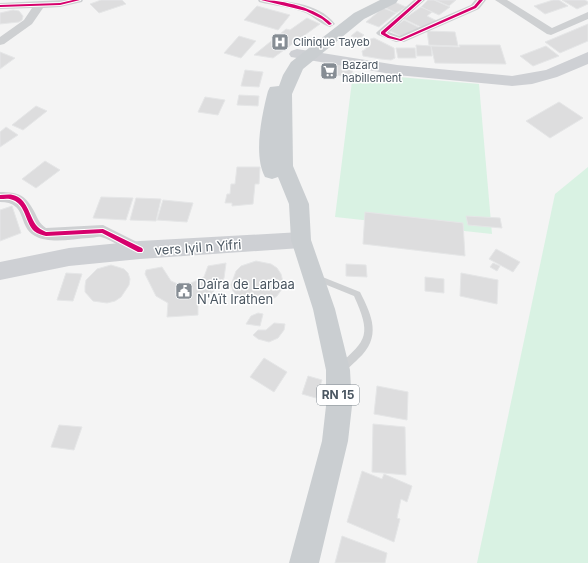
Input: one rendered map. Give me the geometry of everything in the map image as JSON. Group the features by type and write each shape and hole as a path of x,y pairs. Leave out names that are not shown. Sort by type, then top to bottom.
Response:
{"main road":[{"path":"303,55 330,24 343,13 368,0"},
{"path":"301,234 276,189 268,146 268,128 277,86 285,69 303,55 359,16 391,0"},
{"path":"303,55 397,70 512,81 526,81 539,78 576,64 588,57"},
{"name":"vers Iγil n Yifri","path":"0,271 69,257 301,234"},
{"name":"RN 15","path":"301,234 312,276 324,309 338,370 339,406 335,440 325,485 304,563"}],"street":[{"path":"0,6 39,6 60,4 78,0"},
{"path":"263,0 322,16 330,24"},
{"path":"420,0 382,32 389,37 400,40 478,3 494,0"},
{"path":"500,0 551,32 588,15"},
{"path":"0,42 28,22 39,6"},
{"path":"0,197 13,197 24,206 33,227 38,232 46,234 103,232 140,250"}],"lane":[{"path":"312,276 357,294 366,313 369,332 364,345 362,349 338,370"}],"green space":[{"path":"353,73 479,84 492,234 335,217"},
{"path":"588,167 588,563 477,563 555,194"}],"building":[{"path":"101,0 122,0 126,4 99,13 90,4"},
{"path":"428,0 434,0 450,7 439,15 421,7"},
{"path":"435,0 456,0 449,6"},
{"path":"553,0 559,0 568,6 545,14 534,6"},
{"path":"562,0 585,0 588,4 577,9"},
{"path":"392,1 406,7 396,13 384,7"},
{"path":"257,6 290,15 278,30 244,20"},
{"path":"421,7 432,12 427,16 437,21 421,27 404,19"},
{"path":"383,8 396,13 379,27 366,22"},
{"path":"13,10 19,11 23,16 22,20 19,22 0,24 0,13"},
{"path":"307,18 320,24 273,58 254,55 286,29 290,30"},
{"path":"404,20 420,28 400,36 390,31"},
{"path":"588,24 588,41 560,53 545,42"},
{"path":"357,31 364,35 359,39 351,36"},
{"path":"427,31 455,32 458,46 429,45"},
{"path":"239,36 256,41 241,58 224,53"},
{"path":"374,38 394,48 395,58 391,60 363,56 362,51 366,49 364,41"},
{"path":"416,45 431,46 432,56 417,56"},
{"path":"459,45 500,45 506,64 435,63 431,46 460,47"},
{"path":"546,46 559,56 533,66 520,56"},
{"path":"396,48 415,48 416,58 398,58"},
{"path":"0,52 15,58 0,69"},
{"path":"330,61 354,64 351,77 327,74 328,70 321,69 323,64 329,65"},
{"path":"245,70 263,72 259,87 241,86"},
{"path":"239,95 259,96 258,106 237,105"},
{"path":"205,97 225,100 218,115 198,112"},
{"path":"559,102 583,118 550,138 526,121"},
{"path":"36,106 47,111 23,130 12,125"},
{"path":"6,127 18,135 0,147 0,132"},
{"path":"45,161 60,170 36,188 22,179"},
{"path":"237,167 260,167 259,184 255,184 253,204 232,206 232,203 225,203 227,194 230,194 231,184 235,184"},
{"path":"101,197 133,198 126,220 93,218"},
{"path":"136,198 161,199 156,221 130,220"},
{"path":"163,200 193,203 187,222 157,220"},
{"path":"12,206 21,233 0,241 0,210"},
{"path":"365,212 463,223 465,256 363,244"},
{"path":"466,216 500,218 502,228 468,225"},
{"path":"496,249 520,262 513,272 489,259"},
{"path":"256,261 271,264 277,268 281,274 283,282 282,289 277,296 262,304 244,302 233,291 231,285 236,271 241,266"},
{"name":"Daïra de Larbaa N'Aït Irathen","path":"226,263 224,278 219,286 209,296 198,302 198,315 167,317 168,303 156,296 145,274 146,270 162,267 171,281 180,285 187,285 204,277 208,266"},
{"path":"493,263 500,266 497,271 490,267"},
{"path":"346,264 366,265 367,277 346,276"},
{"path":"111,265 124,269 128,273 130,279 129,285 121,297 115,301 107,303 93,301 85,292 86,280 97,269"},
{"path":"66,273 82,274 73,301 57,300"},
{"path":"461,273 498,280 497,304 460,296"},
{"path":"425,277 444,279 444,293 425,291"},
{"path":"258,313 263,314 260,326 246,324 251,316"},
{"path":"274,323 285,324 284,330 278,338 269,342 258,339 253,335 258,330 266,330"},
{"path":"264,358 287,372 274,392 250,377"},
{"path":"308,376 322,380 316,398 302,394"},
{"path":"377,386 408,392 407,420 374,414"},
{"path":"373,424 405,427 406,475 372,472"},
{"path":"59,425 82,427 74,450 51,447"},
{"path":"362,471 382,479 384,474 412,486 407,502 401,499 397,518 400,519 394,542 347,522"},
{"path":"342,536 387,553 385,563 335,563"}],"cycle path":[{"path":"0,6 60,4 78,0"},
{"path":"263,0 308,10 323,18 330,24"},
{"path":"420,0 382,33 400,40 475,7 481,0"},
{"path":"0,197 13,197 19,201 26,210 33,226 40,232 46,234 103,231 140,250"}],"place":[{"name":"Clinique Tayeb","path":"280,42"},
{"name":"Bazard habillement","path":"329,71"},
{"name":"Daïra de Larbaa N'Aït Irathen","path":"184,291"}]}
